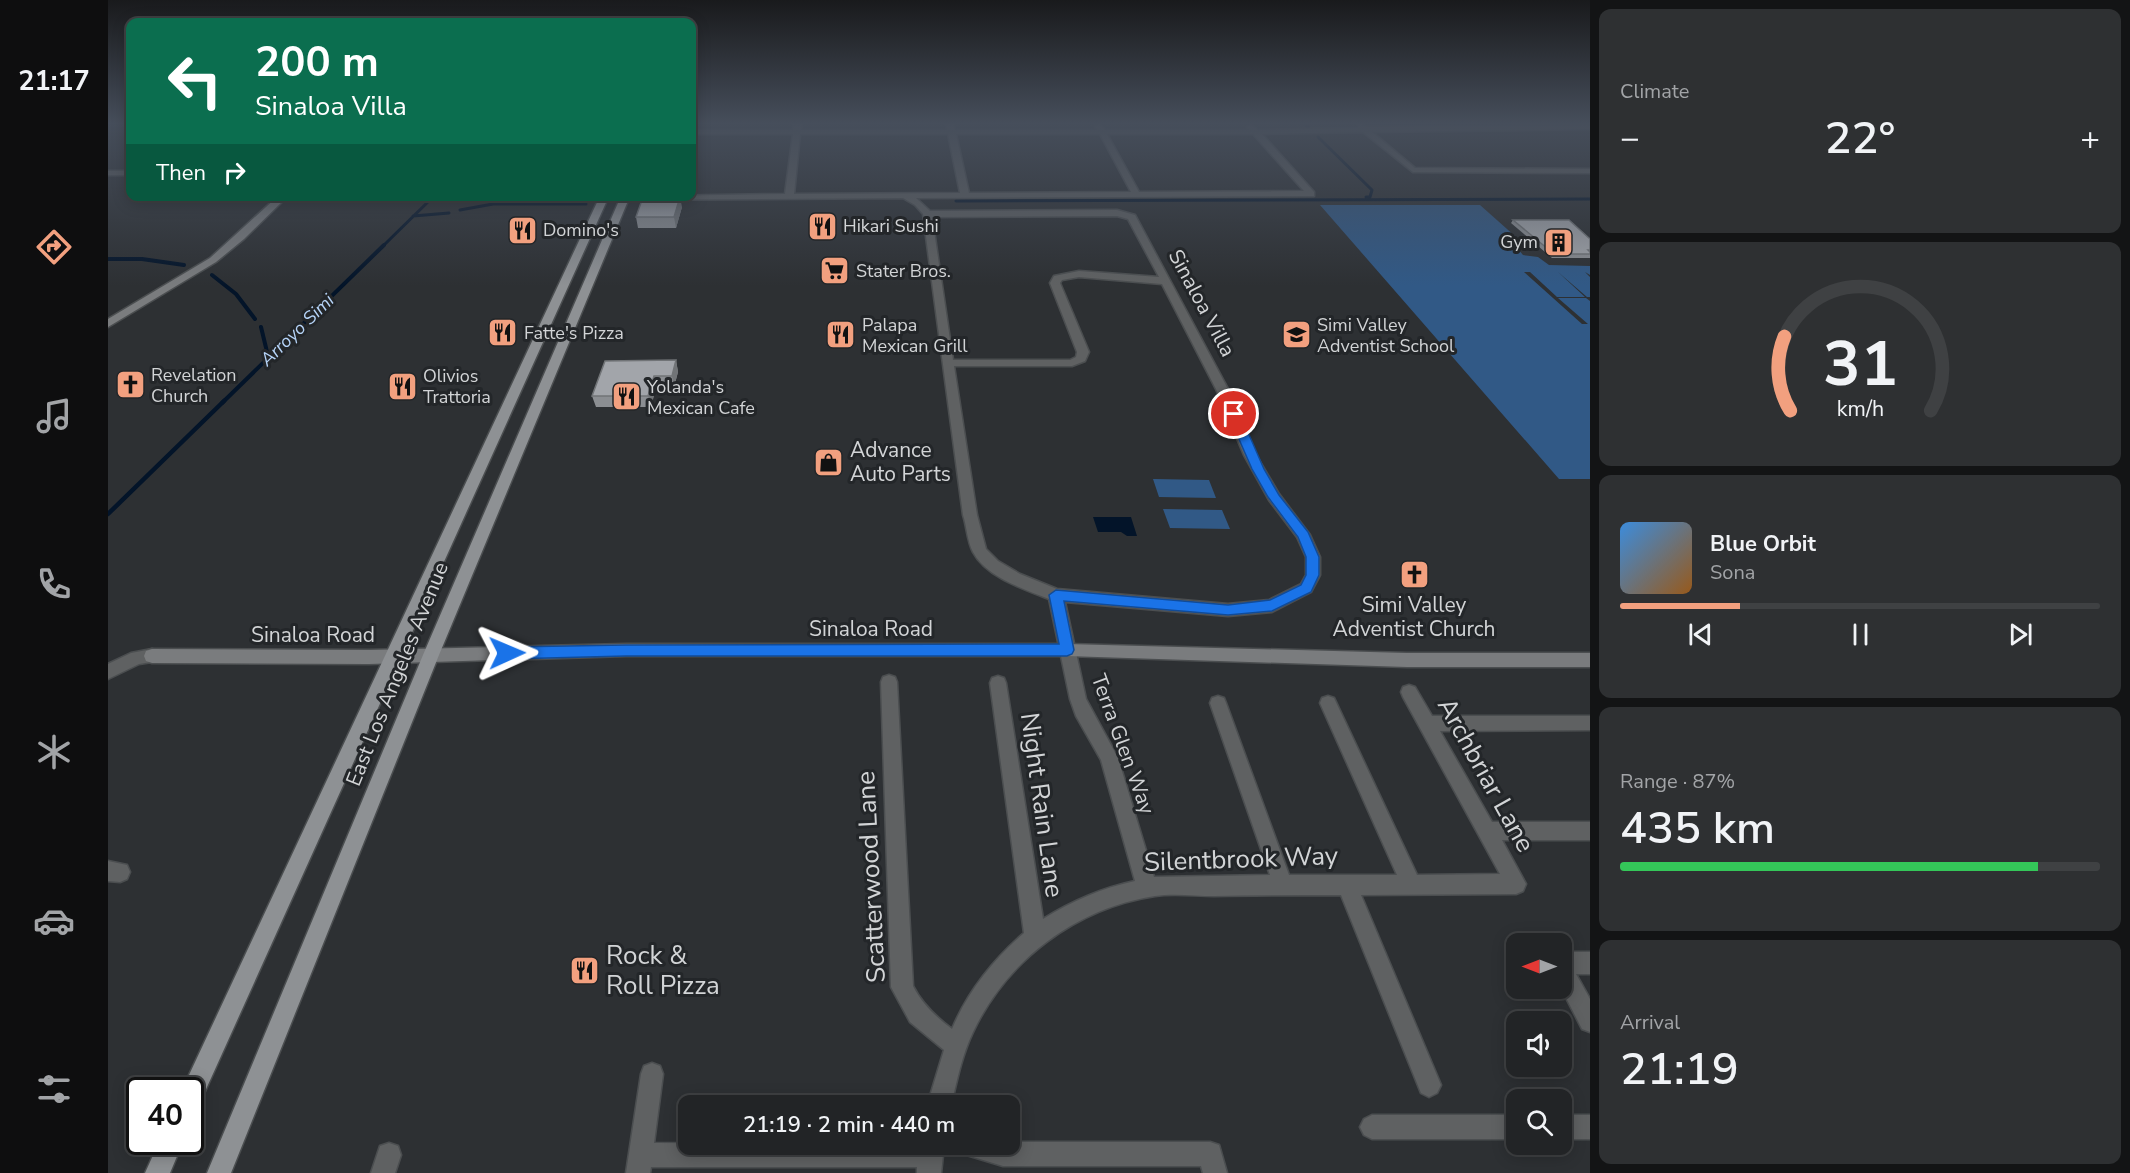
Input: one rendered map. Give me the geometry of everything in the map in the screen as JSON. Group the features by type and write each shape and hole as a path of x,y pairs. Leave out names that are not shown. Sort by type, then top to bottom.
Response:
{"main road":[{"name":"East Los Angeles Avenue","path":"200,1077 392,656 531,361 602,201"},
{"name":"East Los Angeles Avenue","path":"219,1173 431,655 624,201"},
{"path":"157,1173 165,1155"}],"street":[{"path":"789,197 791,177"},
{"path":"961,177 965,195"},
{"path":"1127,177 1136,194"},
{"path":"696,197 1311,194 1295,177"},
{"path":"905,196 918,203 927,214"},
{"path":"108,324 213,260 279,201"},
{"name":"Sinaloa Villa","path":"1118,213 1135,221 1222,388 1250,455 1274,497 1303,535 1313,557 1312,575 1306,588 1272,606 1228,610 1056,595 1032,587 1006,573 981,552 970,515 927,214 1118,213"},
{"path":"950,363 1072,363 1081,359 1083,352 1055,283 1058,278 1079,274 1166,281"},
{"path":"1056,595 1066,646"},
{"name":"Sinaloa Road","path":"108,672 137,658 152,656 392,656 626,650 1066,646 1397,660 1590,660"},
{"name":"Terra Glen Way","path":"1066,646 1078,699 1109,758 1147,888"},
{"name":"Scatterwood Lane","path":"889,682 902,987 921,1019 956,1045"},
{"name":"Night Rain Lane","path":"998,683 1035,935"},
{"name":"Archbriar Lane","path":"1409,692 1516,884"},
{"path":"1218,703 1283,885"},
{"path":"1328,703 1412,885"},
{"path":"1426,724 1590,723"},
{"path":"1486,831 1590,831"},
{"name":"Silentbrook Way","path":"942,1095 956,1045 978,1001 1000,970 1035,935 1067,913 1104,897 1147,888 1516,884"},
{"path":"1347,885 1429,1085"},
{"path":"1572,963 1590,963"},
{"path":"1572,988 1590,1021"},
{"path":"652,1074 639,1164 930,1164"},
{"path":"1372,1127 1506,1127"},
{"path":"1572,1127 1590,1127"},
{"path":"1020,1154 1210,1154 1215,1173"}],"shaded area":[{"path":"1320,205 1480,205 1525,245 1517,248 1523,255 1538,257 1549,265 1590,266 1590,275 1585,272 1590,277 1590,297 1587,297 1558,272 1585,297 1557,297 1530,272 1524,272 1582,324 1588,324 1558,298 1586,298 1590,301 1590,479 1559,479"},
{"path":"1153,479 1209,480 1216,498 1159,497"},
{"path":"1163,509 1222,510 1230,529 1170,528"},
{"path":"1093,517 1131,517 1137,536 1127,536 1121,532 1098,532"}],"building":[{"path":"642,201 679,201 674,217 636,217"},
{"name":"Gym","path":"1513,220 1569,220 1590,239 1590,250 1588,250 1590,254 1554,254"},
{"path":"676,360 672,376 654,376 648,396 592,396 605,361"}],"waterway":[{"path":"1358,177 1372,190 1370,197 1366,197"},
{"path":"956,201 1590,199"},
{"name":"Arroyo Simi","path":"414,216 429,201"},
{"path":"460,210 493,204 586,204"},
{"path":"414,216 449,213"},
{"name":"Arroyo Simi","path":"383,246 414,216"},
{"name":"Arroyo Simi","path":"222,403 384,245"},
{"path":"108,259 142,259 184,265"},
{"path":"212,275 236,294 255,319"},
{"path":"261,327 268,356"},
{"name":"Arroyo Simi","path":"108,514 224,401"}],"place":[{"name":"Hikari Sushi","path":"822,226"},
{"name":"Domino's","path":"522,230"},
{"name":"Gym","path":"1559,242"},
{"name":"Stater Bros.","path":"835,271"},
{"name":"Fatte's Pizza","path":"503,333"},
{"name":"Palapa Mexican Grill","path":"841,335"},
{"name":"Simi Valley Adventist School","path":"1296,335"},
{"name":"Revelation Church","path":"130,385"},
{"name":"Olivios Trattoria","path":"402,386"},
{"name":"Yolanda's Mexican Cafe","path":"626,397"},
{"name":"Advance Auto Parts","path":"829,462"},
{"name":"Simi Valley Adventist Church","path":"1414,574"},
{"name":"Rock & Roll Pizza","path":"585,970"}],"route":[{"path":"507,653 626,650 1067,650 1056,595 1228,610 1272,606 1306,588 1312,575 1313,557 1303,535 1274,497 1250,455 1234,414"}]}
